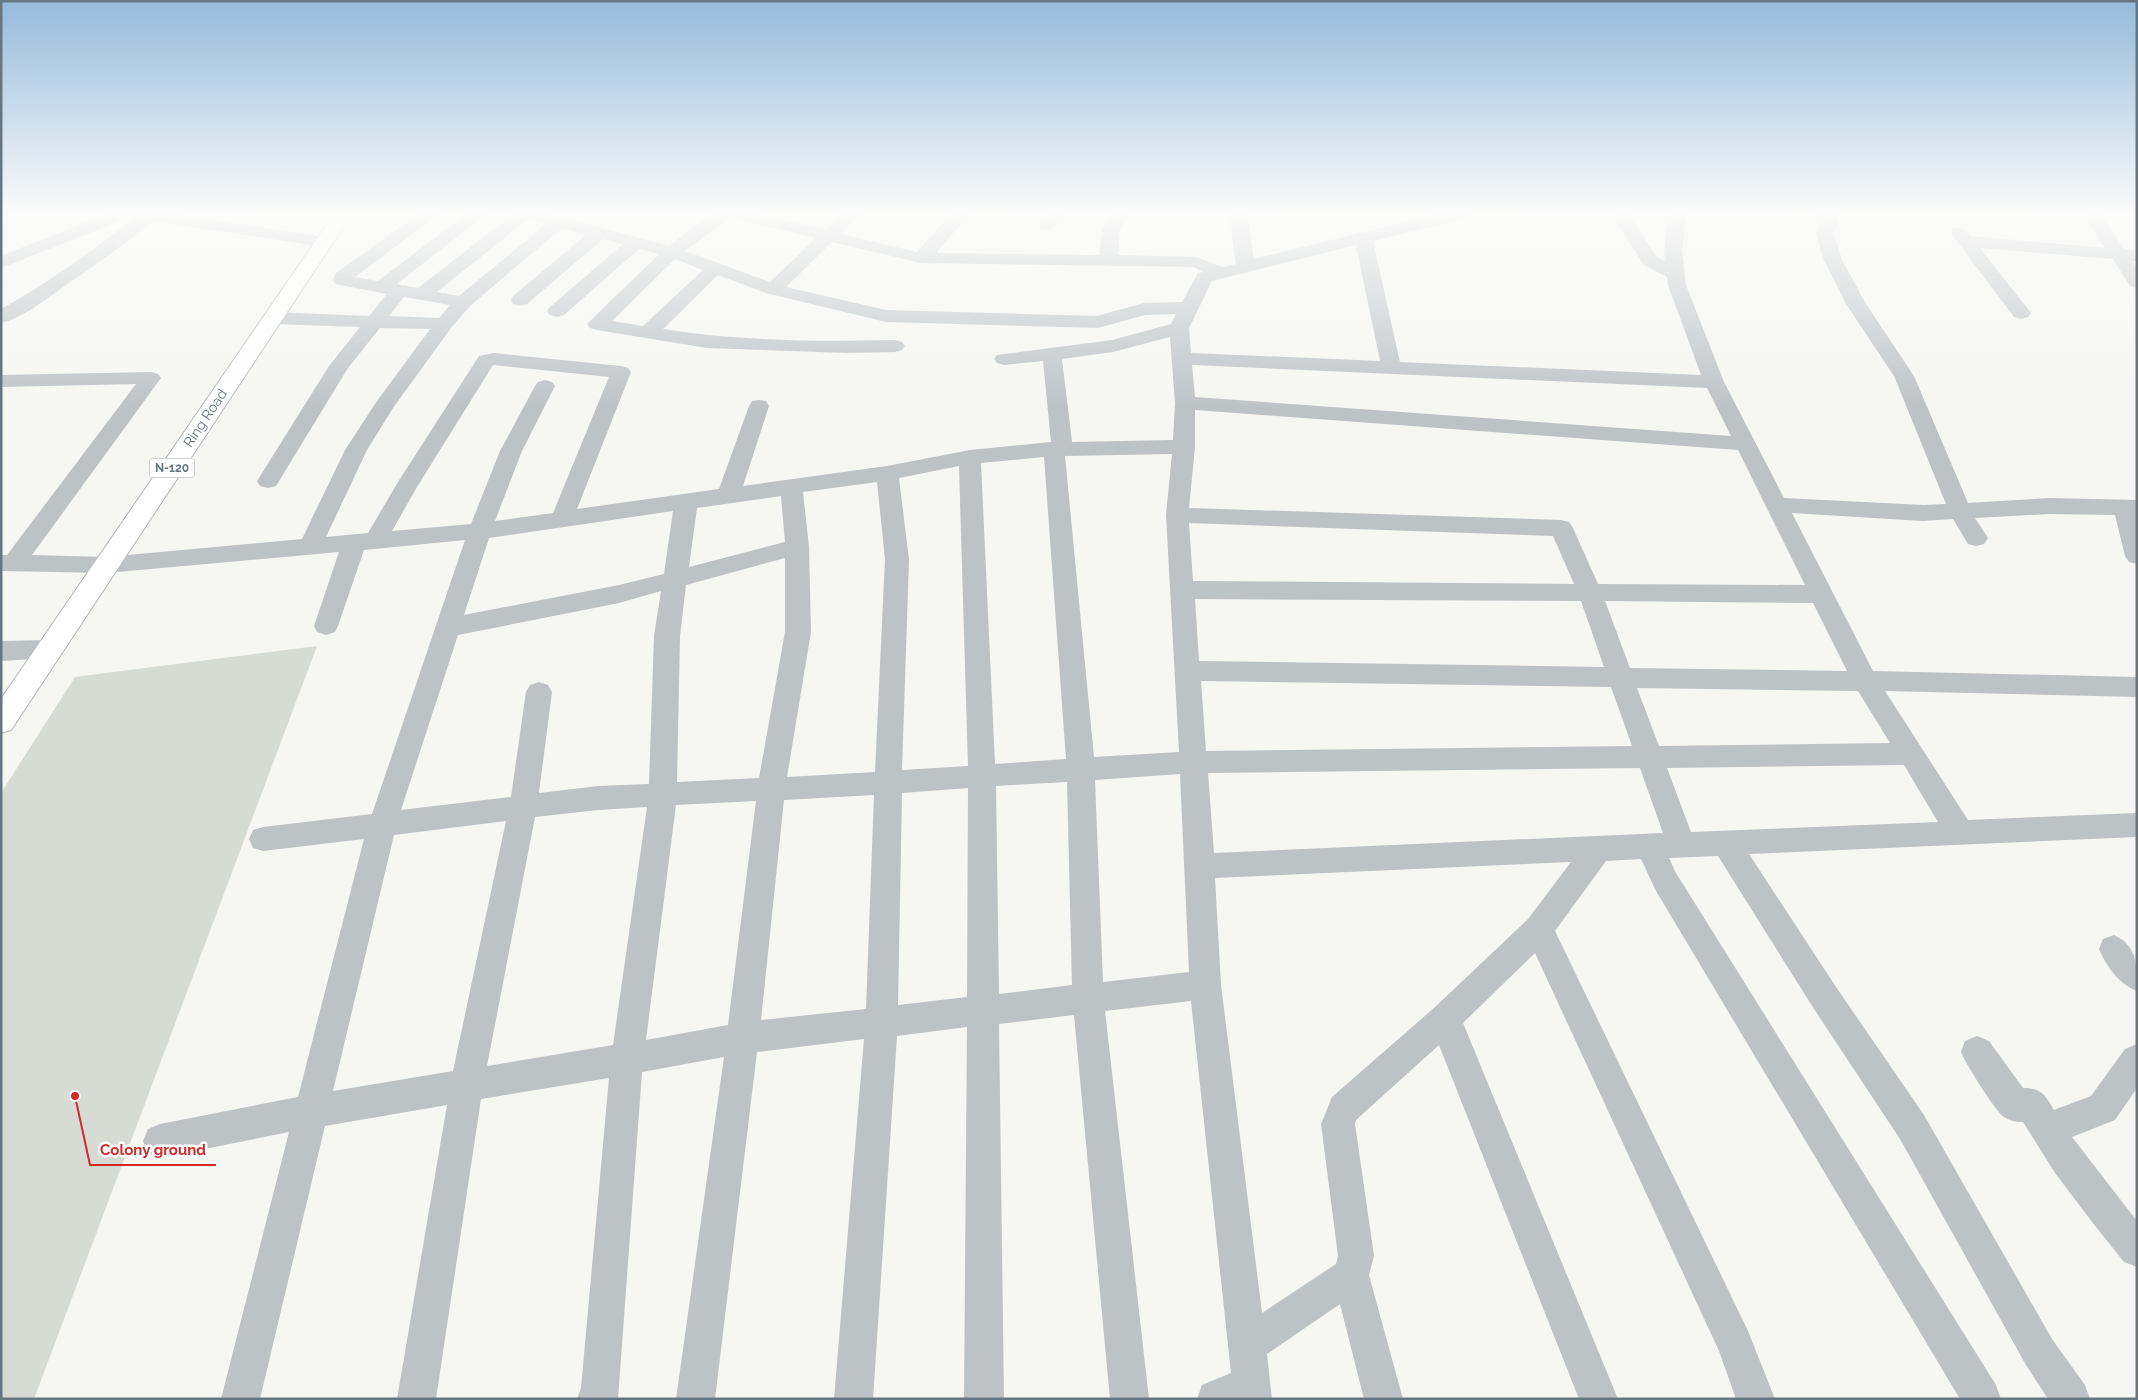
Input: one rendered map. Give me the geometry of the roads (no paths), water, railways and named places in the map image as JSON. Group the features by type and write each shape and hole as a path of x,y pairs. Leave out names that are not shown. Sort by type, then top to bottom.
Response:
{"highway":[{"name":"Ring Road","path":"1,722 299,279"}],"street":[{"path":"1,317 35,298 62,279"},
{"path":"342,279 463,302"},
{"path":"268,480 339,366 373,321 391,289 402,279"},
{"path":"422,294 441,279"},
{"path":"310,547 356,450 384,406 444,324 463,302 490,279"},
{"path":"520,300 544,279"},
{"path":"557,311 593,279"},
{"path":"644,279 597,324 647,333 729,343 847,347 894,346"},
{"path":"647,333 703,279"},
{"path":"747,279 774,289 886,316 1098,322 1144,309 1188,308"},
{"path":"774,289 784,279"},
{"path":"1204,279 1179,328 1185,403 1184,447 1177,515 1200,866 1205,985 1252,1391 1216,1399"},
{"path":"1372,279 1391,368"},
{"path":"1676,279 1714,382 1865,680 1961,833"},
{"path":"1843,279 1856,304 1904,376 1960,511 1976,538"},
{"path":"1995,279 2021,313"},
{"path":"273,318 444,324"},
{"path":"1004,359 1052,355 1113,346 1179,328"},
{"path":"1052,355 1081,770 1088,998 1130,1399"},
{"path":"326,626 364,542 486,360 494,358 621,372 562,520"},
{"path":"1182,359 1714,382"},
{"path":"1,381 150,378 8,563"},
{"path":"240,1399 382,825 480,531 511,451 545,386"},
{"path":"1185,403 1746,444"},
{"path":"728,496 759,406"},
{"path":"8,563 106,565 480,531 887,472 970,457 1058,449 1184,447"},
{"path":"970,457 982,776 984,1399"},
{"path":"853,1399 882,1021 888,783 897,559 887,472"},
{"path":"695,1399 743,1038 770,789 798,632 797,548 791,486"},
{"path":"596,1399 600,1395 627,1059 662,795 666,636 686,502"},
{"path":"1776,505 1923,513 2049,506 2131,508 2137,556"},
{"path":"1177,515 1561,528 1590,592 1649,757 1665,845 1666,882 1982,1399"},
{"path":"448,628 675,580 797,548"},
{"path":"1182,590 1822,594"},
{"path":"1,651 50,649"},
{"path":"1187,671 1865,680 2137,687"},
{"path":"416,1399 468,1085 523,808 539,692"},
{"path":"263,839 598,798 888,783 1193,762 1912,754"},
{"path":"1200,866 2137,825"},
{"path":"1726,843 1825,998 1912,1127 2039,1352 2071,1399"},
{"path":"1384,1399 1350,1275 1356,1256 1338,1124 1344,1109 1445,1019 1539,929 1597,850"},
{"path":"1539,929 1735,1344 1756,1399"},
{"path":"2114,949 2137,977"},
{"path":"160,1141 312,1111 743,1038 1205,985"},
{"path":"1445,1019 1599,1399"},
{"path":"1977,1052 2015,1105 2032,1105 2047,1130 2116,1225 2137,1249"},
{"path":"2047,1130 2103,1108 2137,1060"},
{"path":"1247,1345 1350,1275"}],"place":[{"name":"Colony ground","path":"75,1096"}]}
